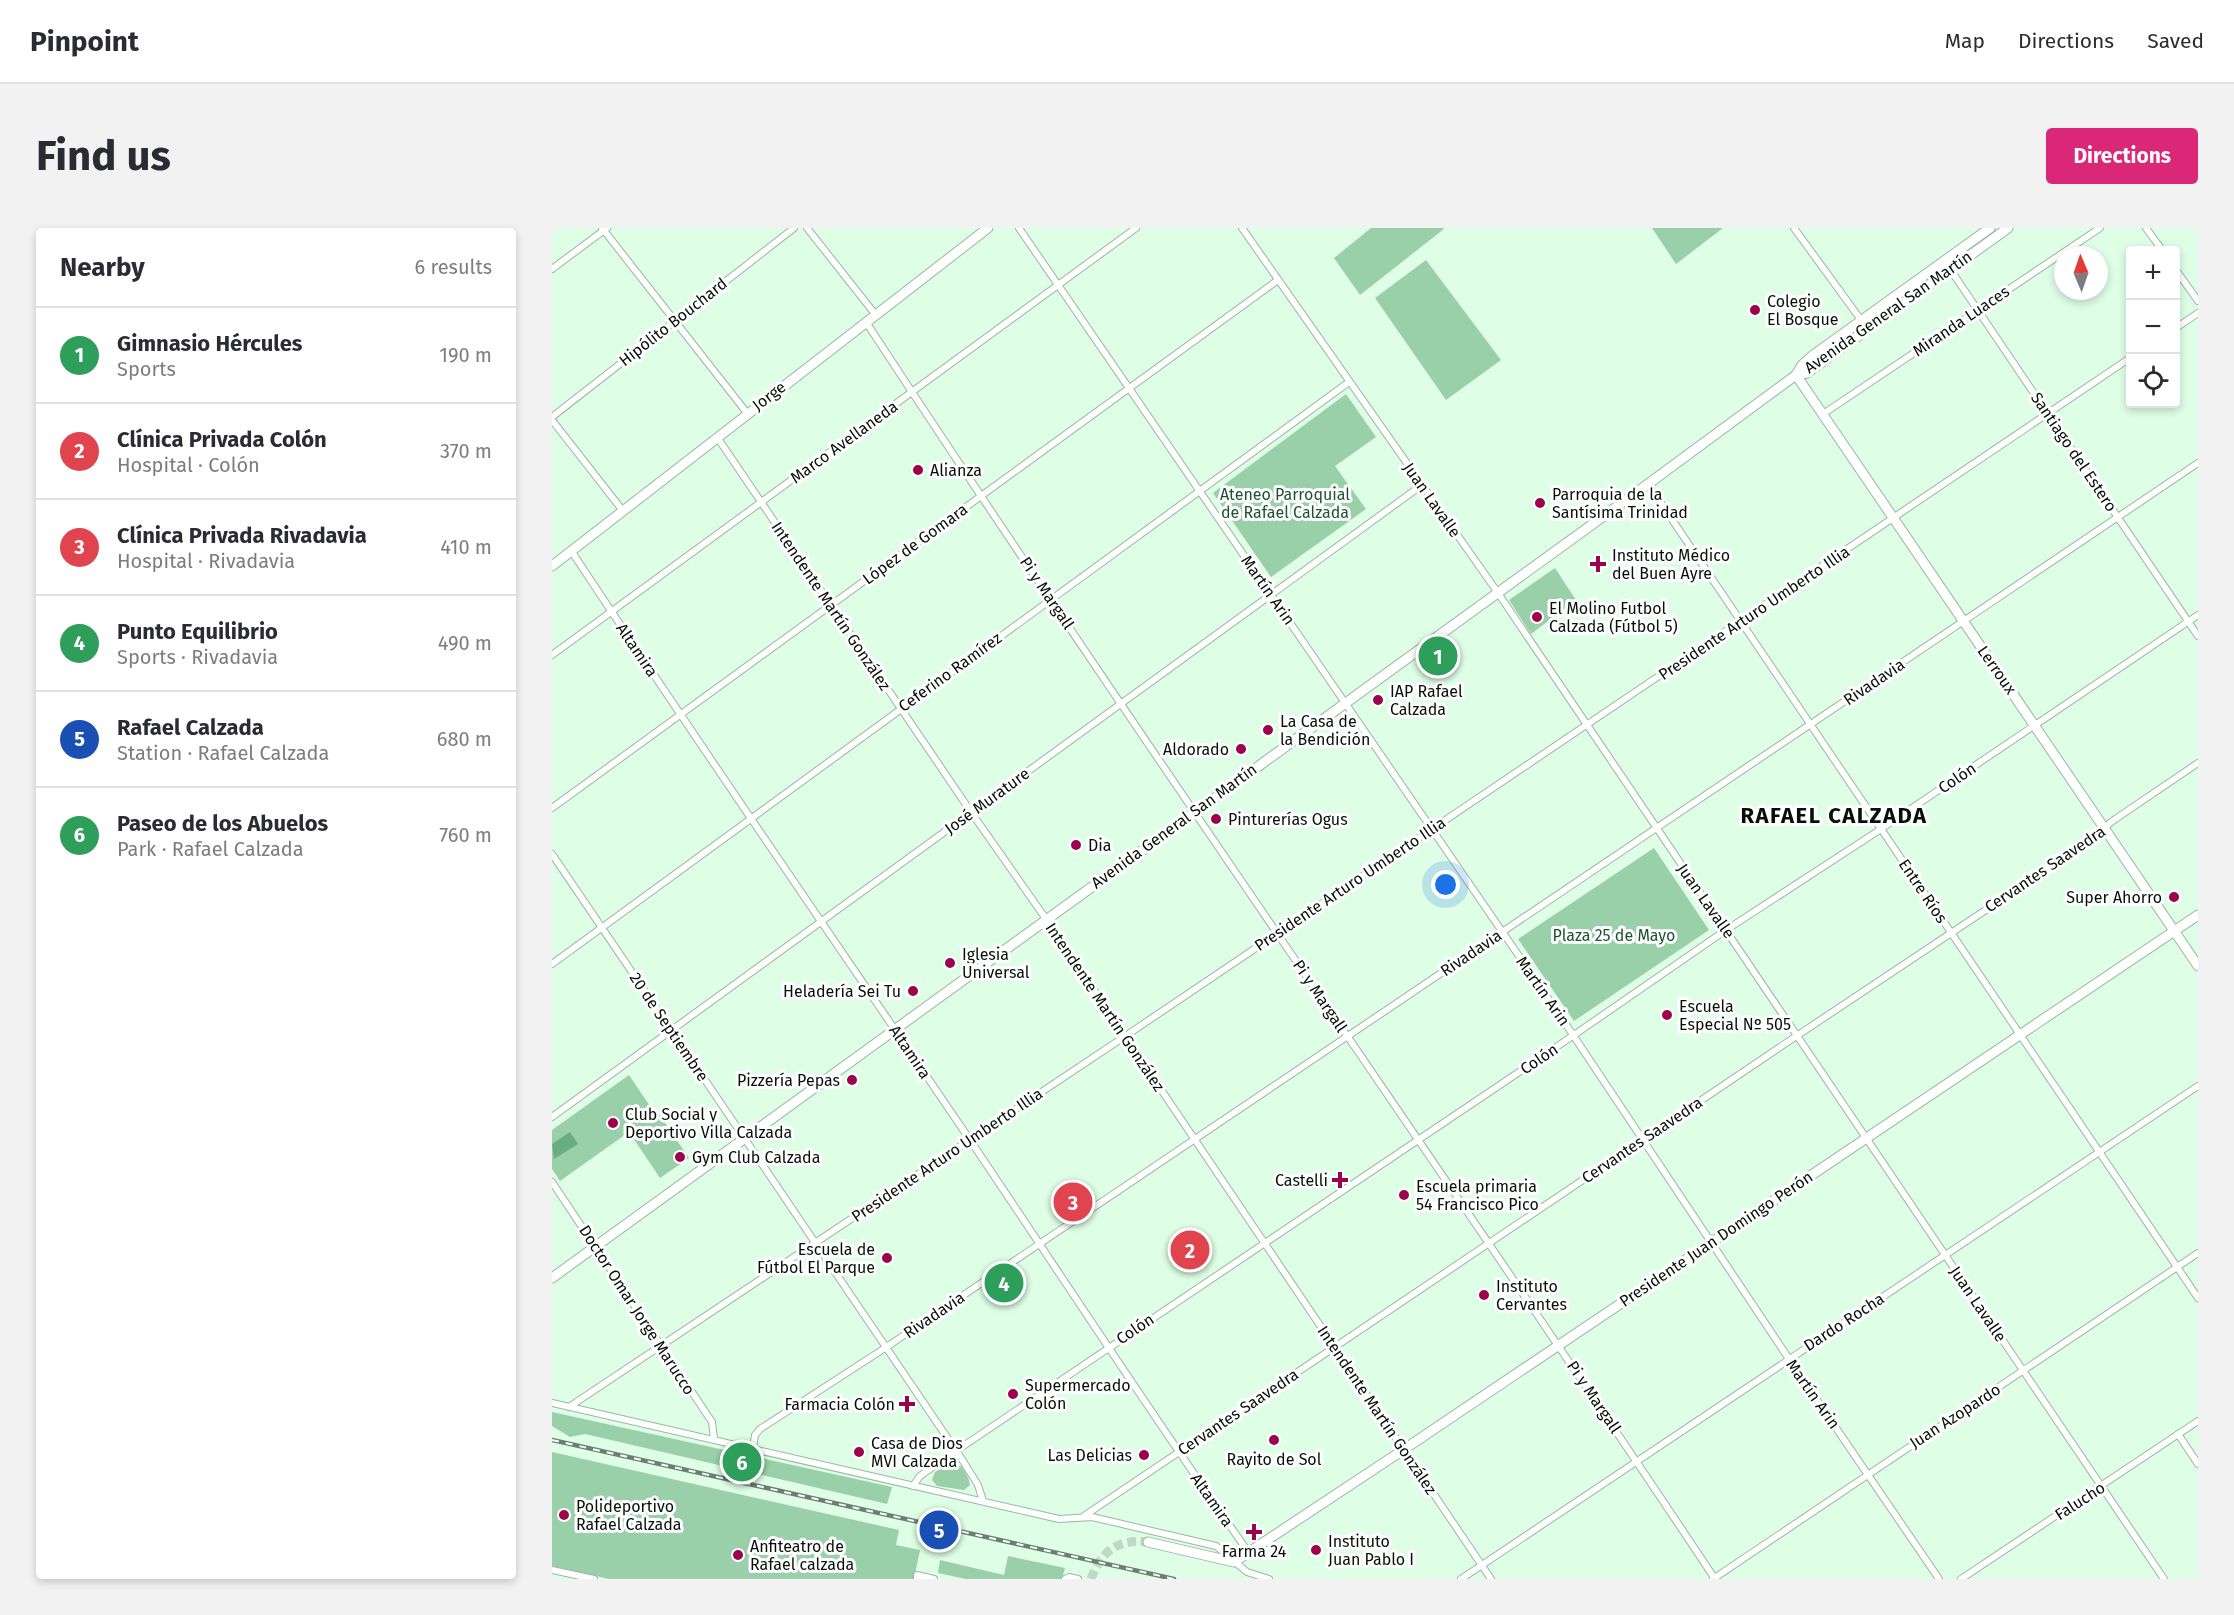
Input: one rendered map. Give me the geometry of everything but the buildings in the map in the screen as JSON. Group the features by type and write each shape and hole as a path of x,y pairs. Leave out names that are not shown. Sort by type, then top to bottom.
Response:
{"street":[{"name":"Hipólito Bouchard","path":"552,418 794,228"},
{"path":"807,228 875,314"},
{"name":"Jorge","path":"552,566 988,228"},
{"name":"Martín Arin","path":"1019,228 1574,1035 1789,1359 1939,1579"},
{"name":"Marco Avellaneda","path":"552,655 1137,228"},
{"name":"Juan Lavalle","path":"1242,228 1498,593 2164,1579"},
{"path":"1794,228 1861,320"},
{"name":"Avenida General San Martín","path":"552,1278 1648,484 1796,375 1802,365 1861,320 1990,228"},
{"name":"Avenida General San Martín","path":"1796,375 1807,373 2008,228"},
{"name":"Miranda Luaces","path":"1822,414 2100,228"},
{"path":"2146,228 2159,246"},
{"path":"552,268 604,229 747,413"},
{"name":"Santiago del Estero","path":"1950,269 2198,636"},
{"path":"2180,277 2198,301"},
{"name":"López de Gomara","path":"552,808 1278,280"},
{"path":"2180,325 2198,313"},
{"name":"Pi y Margall","path":"866,322 1122,704 1638,1462 1714,1579"},
{"name":"Presidente Arturo Umberto Illia","path":"569,1407 1124,1037 2126,361"},
{"name":"Lerroux","path":"1796,375 2198,966"},
{"name":"Ceferino Ramírez","path":"552,964 1350,382"},
{"path":"552,418 623,511"},
{"name":"Intendente Martín González","path":"717,437 1046,919 1491,1579"},
{"name":"Rivadavia","path":"753,1448 755,1435 760,1429 1040,1244 2198,463"},
{"name":"Entre Ríos","path":"1648,484 2198,1298"},
{"name":"José Murature","path":"552,1117 1422,485"},
{"name":"Altamira","path":"572,552 680,715 970,1139 1178,1452 1249,1552"},
{"name":"Colón","path":"913,1486 920,1476 956,1450 1574,1035 1726,930 2198,615"},
{"name":"Cervantes Saavedra","path":"1084,1516 2105,829 2111,822 2198,763"},
{"name":"20 de Septiembre","path":"552,854 956,1450 978,1485 983,1501"},
{"name":"Presidente Juan Domingo Perón","path":"1234,1562 2198,915"},
{"name":"Dardo Rocha","path":"1461,1579 2198,1086"},
{"name":"Doctor Omar Jorge Marucco","path":"552,1182 712,1422 714,1440"},
{"name":"Juan Azopardo","path":"1714,1579 1868,1473 2198,1253"},
{"path":"552,1403 1059,1519 1077,1519 1084,1516 1216,1546 1226,1552 1246,1572 1269,1579"},
{"name":"Falucho","path":"1961,1579 2198,1421"},
{"path":"2178,1434 2198,1464"},
{"path":"1148,1542 1234,1562"},
{"path":"552,1570 594,1579"},
{"path":"917,1577 934,1579"},
{"path":"1065,1579 1069,1577 1078,1579"}],"green space":[{"path":"1371,228 1444,229 1360,295 1334,258"},
{"path":"1652,228 1723,228 1676,264"},
{"path":"1426,260 1501,360 1446,400 1375,298"},
{"name":"Ateneo Parroquial de Rafael Calzada","path":"1346,394 1376,437 1335,466 1366,509 1271,577 1213,493"},
{"name":"El Molino Futbol Calzada (Fútbol 5)","path":"1555,568 1576,600 1531,634 1509,600"},
{"name":"Plaza 25 de Mayo","path":"1654,848 1709,930 1574,1021 1518,939"},
{"name":"Club Social y Deportivo Villa Calzada","path":"629,1075 689,1158 660,1178 629,1132 560,1181 552,1169 552,1130"},
{"path":"552,1412 892,1487 887,1504 585,1434 570,1437 552,1426"},
{"path":"552,1452 899,1530 896,1545 920,1550 914,1579 609,1579 552,1566"},
{"path":"954,1461 968,1478 970,1485 964,1490 937,1486 932,1480 935,1472"},
{"path":"1008,1556 1065,1568 1062,1579 966,1579 938,1573 940,1560 1004,1575"}],"shaded area":[{"path":"570,1132 578,1144 554,1159 552,1144"}],"tunnel":[{"path":"1091,1579 1100,1561 1112,1549 1127,1543 1148,1542"}],"railway":[{"path":"552,1440 1174,1579"}],"place":[{"name":"Colegio El Bosque","path":"1755,310"},
{"name":"Alianza","path":"918,470"},
{"name":"Parroquia de la Santísima Trinidad","path":"1540,503"},
{"name":"Instituto Médico del Buen Ayre","path":"1598,564"},
{"name":"El Molino Futbol Calzada (Fútbol 5)","path":"1537,617"},
{"name":"Gimnasio Hércules","path":"1438,656"},
{"name":"IAP Rafael Calzada","path":"1378,700"},
{"name":"La Casa de la Bendición","path":"1268,730"},
{"name":"Aldorado","path":"1241,749"},
{"name":"Pinturerías Ogus","path":"1216,819"},
{"name":"Dia","path":"1076,845"},
{"name":"Super Ahorro","path":"2174,897"},
{"name":"Iglesia Universal","path":"950,963"},
{"name":"Heladería Sei Tu","path":"913,991"},
{"name":"Escuela Especial Nº 505","path":"1667,1015"},
{"name":"Pizzería Pepas","path":"852,1080"},
{"name":"Club Social y Deportivo Villa Calzada","path":"613,1123"},
{"name":"Gym Club Calzada","path":"680,1157"},
{"name":"Castelli","path":"1340,1180"},
{"name":"Escuela primaria 54 Francisco Pico","path":"1404,1195"},
{"name":"Clínica Privada Rivadavia","path":"1073,1202"},
{"name":"Clínica Privada Colón","path":"1190,1250"},
{"name":"Escuela de Fútbol El Parque","path":"887,1258"},
{"name":"Punto Equilibrio","path":"1004,1283"},
{"name":"Instituto Cervantes","path":"1484,1295"},
{"name":"Supermercado Colón","path":"1013,1394"},
{"name":"Farmacia Colón","path":"907,1404"},
{"name":"Rayito de Sol","path":"1274,1440"},
{"name":"Casa de Dios MVI Calzada","path":"859,1452"},
{"name":"Las Delicias","path":"1144,1455"},
{"name":"Paseo de los Abuelos","path":"742,1462"},
{"name":"Polideportivo Rafael Calzada","path":"564,1515"},
{"name":"Rafael Calzada","path":"939,1530"},
{"name":"Farma 24","path":"1254,1532"},
{"name":"Instituto Juan Pablo I","path":"1316,1550"},
{"name":"Anfiteatro de Rafael calzada","path":"738,1555"}],"district":[{"name":"RAFAEL CALZADA","path":"1834,815"}]}
